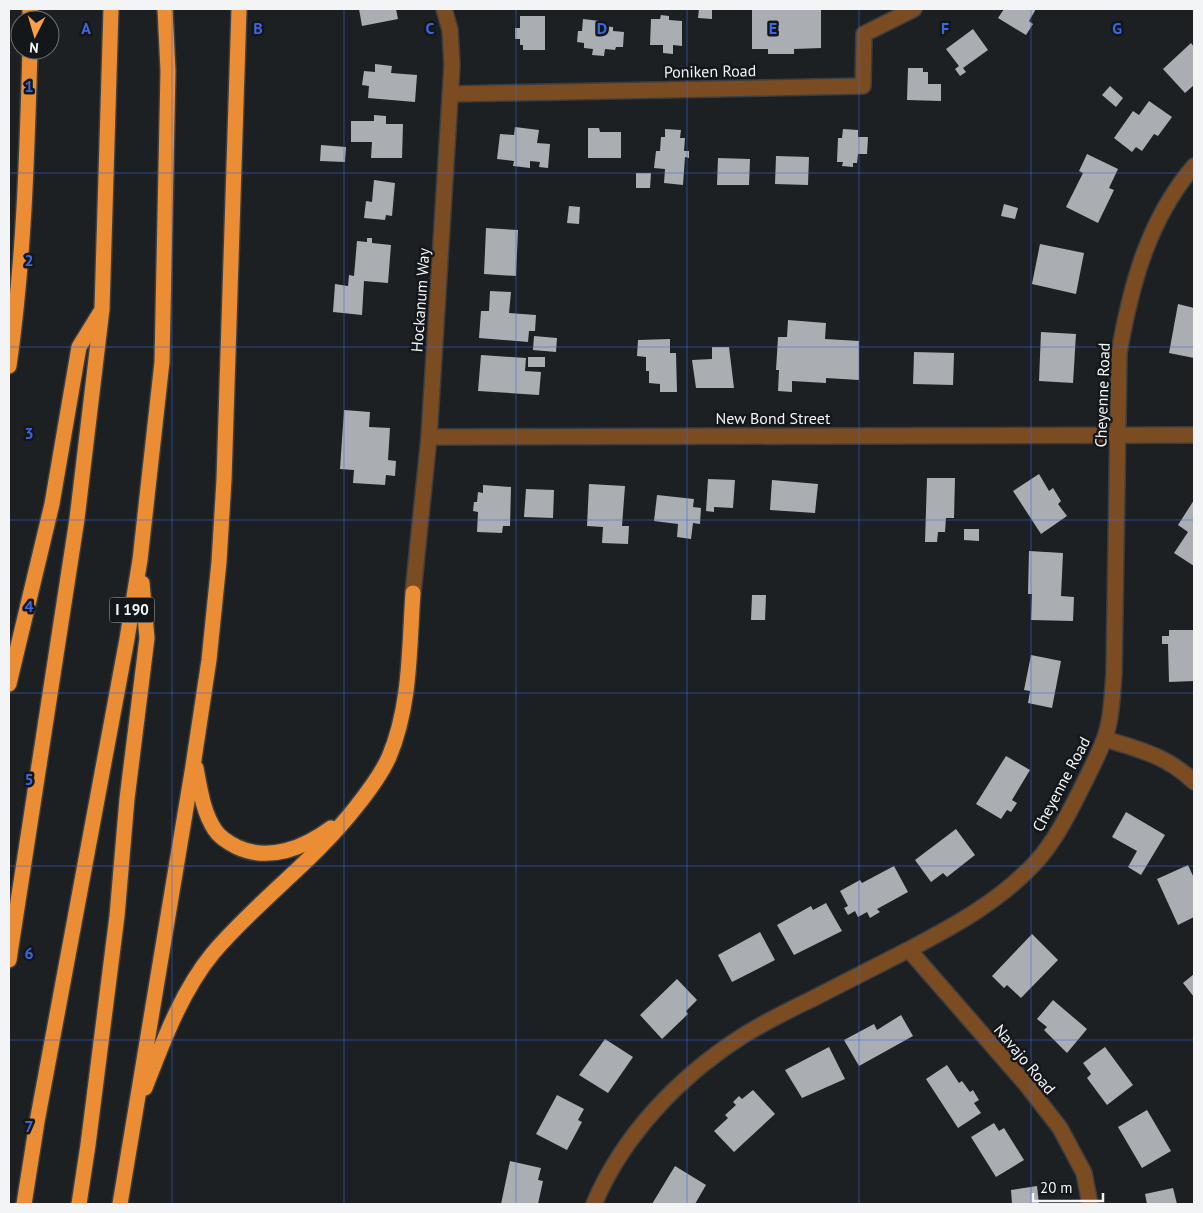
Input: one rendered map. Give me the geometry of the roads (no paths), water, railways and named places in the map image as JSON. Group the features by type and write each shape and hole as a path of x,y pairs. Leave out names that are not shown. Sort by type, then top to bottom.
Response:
{"highway":[{"path":"9,960 76,529 102,309 111,9"},
{"name":"I 190","path":"24,1204 39,1112 140,560 162,362 168,71 166,9"},
{"path":"120,1204 195,757 209,660 219,562 238,9"},
{"path":"9,366 24,202 30,60"},
{"path":"9,684 52,504 79,347 102,309"},
{"path":"79,1204 117,916 127,799 147,638 140,560"},
{"path":"134,1117 176,1015 199,972 228,936 299,869 354,810 377,779 396,736 407,692 413,593"},
{"path":"195,757 208,819 217,833 230,843 245,850 260,854 292,849 323,834 354,810"}],"street":[{"name":"Hockanum Way","path":"413,593 429,437 452,65 450,30 444,9"},
{"name":"Poniken Road","path":"450,94 863,86 864,34 914,9"},
{"name":"Cheyenne Road","path":"594,1204 619,1155 644,1123 675,1088 707,1062 742,1036 947,930 980,910 1036,862 1055,838 1104,738 1111,706 1114,674 1120,353 1126,315 1135,278 1147,243 1165,208 1194,166"},
{"name":"New Bond Street","path":"429,437 1194,435"},
{"path":"1104,738 1156,755 1175,765 1194,782"},
{"name":"Navajo Road","path":"909,950 1025,1083 1060,1128 1084,1173 1090,1204"}]}
